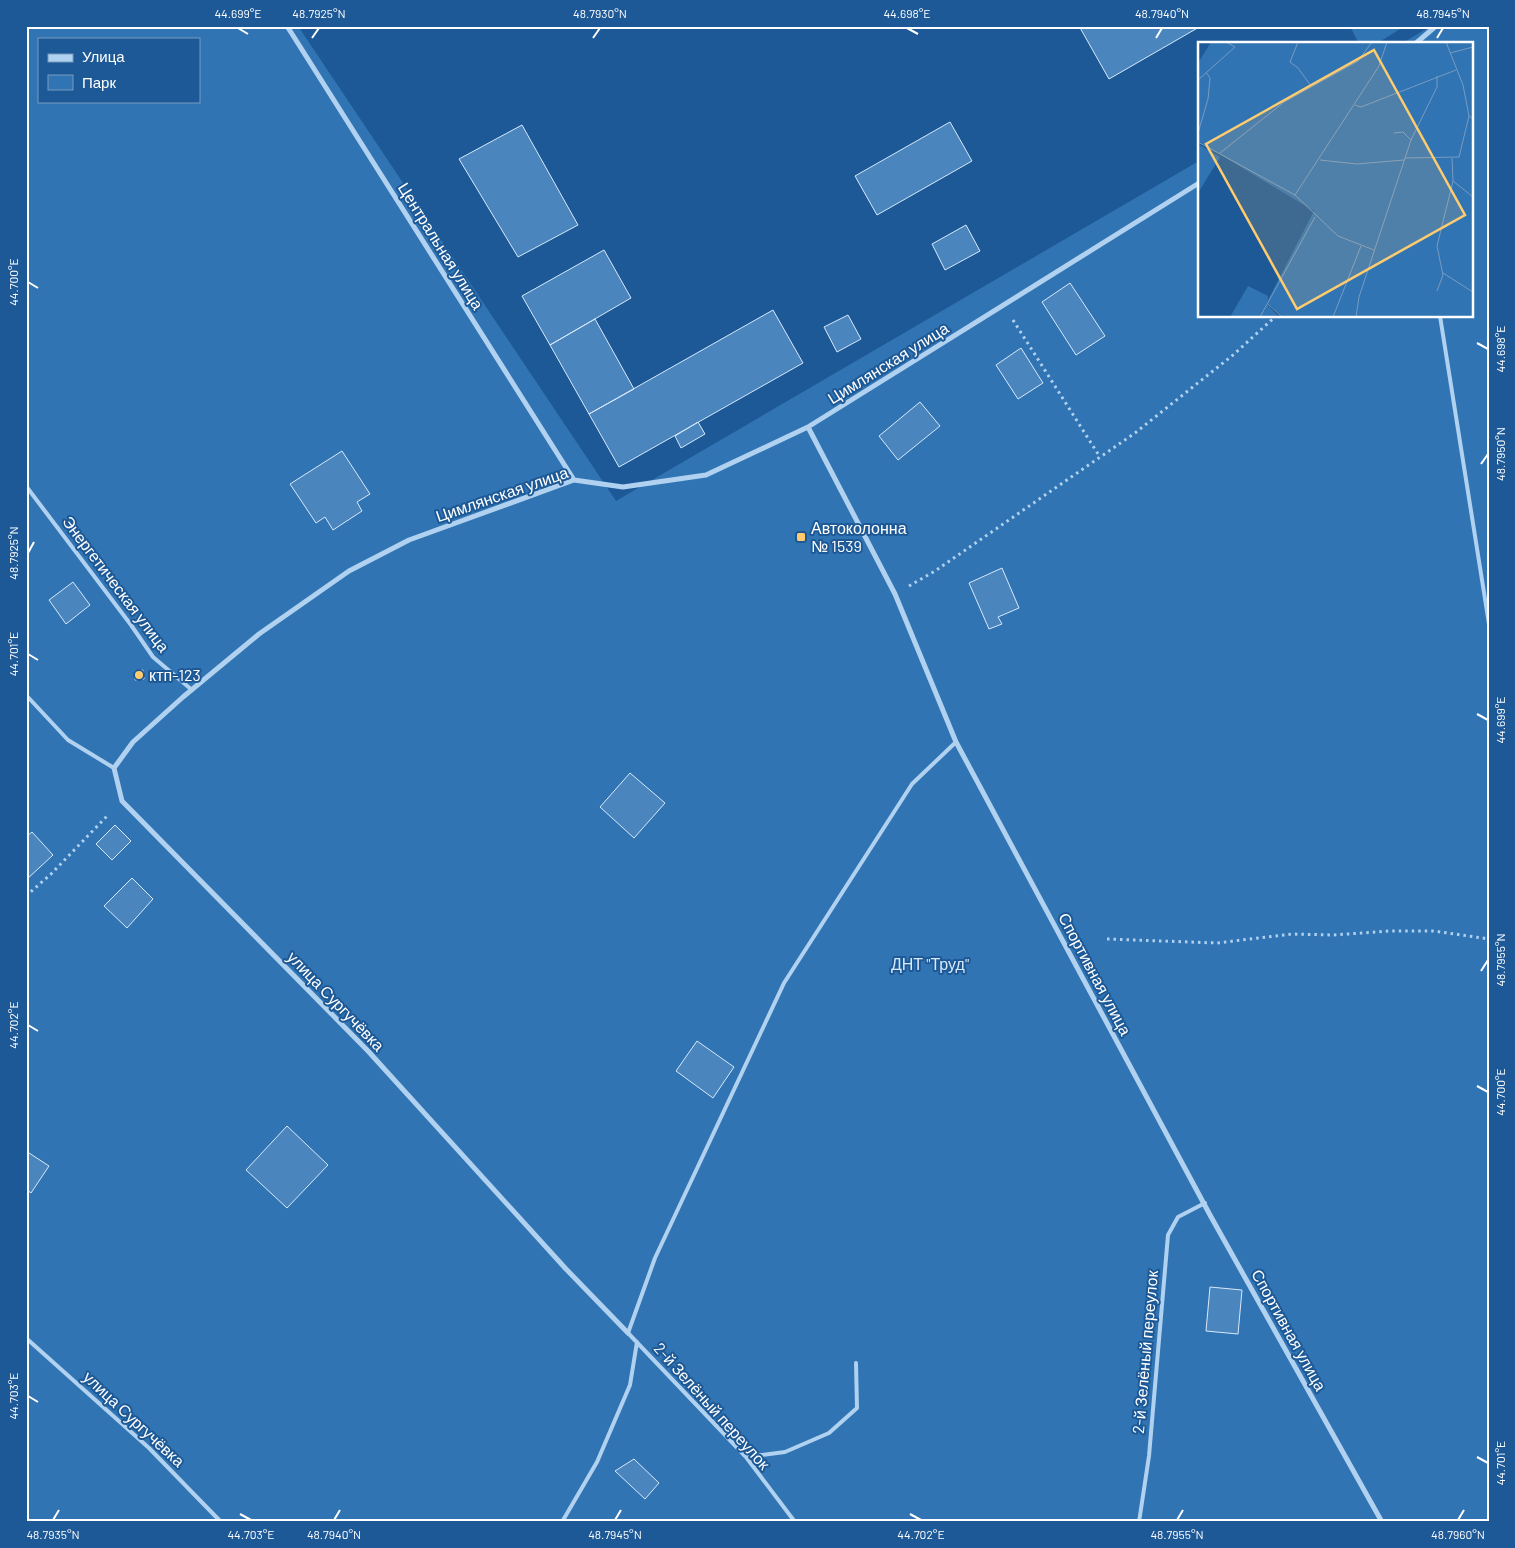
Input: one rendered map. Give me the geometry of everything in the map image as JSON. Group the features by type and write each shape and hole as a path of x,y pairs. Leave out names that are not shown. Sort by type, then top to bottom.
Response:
{"street":[{"name":"Центральная улица","path":"287,26 574,480"},
{"path":"1417,42 1436,26"},
{"name":"Цимлянская улица","path":"114,768 133,742 192,690 259,634 349,571 409,540 574,480 624,487 706,475 808,428 1198,184"},
{"name":"Спортивная улица","path":"808,428 896,594 956,742 1205,1203 1382,1522"},
{"path":"114,768 122,801"},
{"name":"улица Сургучёвка","path":"122,801 368,1051 566,1269 628,1333"}],"lane":[{"path":"1440,318 1489,624"},
{"name":"Энергетическая улица","path":"26,486 153,657 192,690"},
{"path":"26,695 68,740 114,768"},
{"path":"628,1333 655,1258 784,983 912,784 956,742"},
{"name":"2-й Зелёный переулок","path":"1139,1522 1148,1456 1168,1235 1178,1216 1205,1203"},
{"name":"2-й Зелёный переулок","path":"628,1333 746,1457 795,1522"},
{"name":"улица Сургучёвка","path":"26,1338 149,1448 221,1522"},
{"path":"562,1522 597,1462 630,1385 637,1342"},
{"path":"746,1457 785,1452 829,1433 858,1408 856,1363"}],"path":[{"path":"1003,305 1100,457"},
{"path":"896,594 935,571 1135,433 1225,361 1274,318"},
{"path":"26,896 51,874 122,801"},
{"path":"1107,939 1217,943 1292,934 1334,935 1434,930 1489,938"}],"green space":[{"name":"ДНТ \"Труд\"","path":"26,26 298,26 616,501 1198,162 1198,318 1472,318 1472,42 1404,42 1431,26 1489,26 1489,1522 26,1522"},
{"path":"1350,26 1405,26 1379,42 1358,42"}],"building":[{"path":"1079,26 1201,26 1109,79"},
{"path":"950,122 972,161 877,215 855,176"},
{"path":"522,125 578,225 518,257 459,159"},
{"path":"966,225 980,251 945,270 932,244"},
{"path":"604,250 631,298 550,345 522,296"},
{"path":"1070,283 1105,336 1076,355 1042,302"},
{"path":"773,310 803,363 619,467 589,414"},
{"path":"848,315 861,339 837,352 824,327"},
{"path":"595,319 634,389 589,414 550,345"},
{"path":"1021,348 1043,383 1018,399 996,365"},
{"path":"920,402 940,426 898,460 879,436"},
{"path":"698,422 705,434 681,448 675,436"},
{"path":"342,451 370,494 357,502 362,511 333,530 325,517 316,523 290,484"},
{"path":"1002,568 1019,608 998,617 1002,624 989,629 969,583"},
{"path":"73,582 90,605 66,624 49,600"},
{"name":"ктп-123","path":"143,670 144,679 135,680 135,671"},
{"path":"630,773 665,803 634,838 600,807"},
{"path":"115,825 131,841 112,860 96,844"},
{"path":"32,832 53,855 26,880 26,837"},
{"path":"132,878 153,899 127,928 104,906"},
{"path":"697,1041 734,1067 713,1098 676,1071"},
{"path":"287,1126 328,1165 287,1208 246,1170"},
{"path":"26,1151 49,1166 31,1193 26,1189"},
{"path":"1210,1287 1242,1290 1238,1334 1206,1331"},
{"path":"634,1459 659,1483 645,1499 615,1471"}],"place":[{"name":"Автоколонна № 1539","path":"801,537"},
{"name":"ктп-123","path":"139,675"}]}
